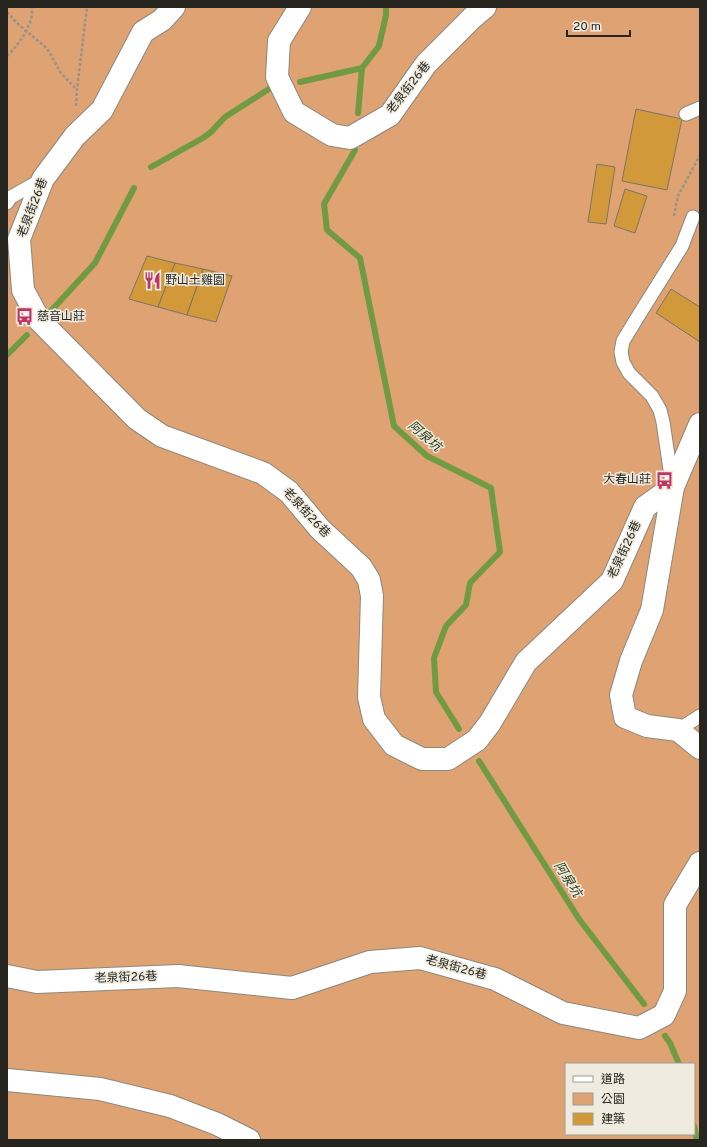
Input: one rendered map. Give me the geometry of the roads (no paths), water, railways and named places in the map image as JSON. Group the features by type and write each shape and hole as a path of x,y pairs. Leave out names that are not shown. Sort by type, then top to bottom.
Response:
{"street":[{"name":"老泉街26巷","path":"174,7 162,20 143,32 102,110 75,136 43,178 19,239 23,290 39,320 137,419 162,436 263,473 289,492 320,529 361,567 369,580 372,596 368,697 374,719 394,745 422,759 448,758 477,740 490,723 526,662 612,581 645,507 673,487"},
{"name":"老泉街26巷","path":"300,7 279,41 277,77 294,112 332,135 350,138 390,115 426,64 485,7"},
{"path":"700,424 673,487 652,610 631,661 621,695 625,717 647,726 678,730 700,748"},
{"name":"老泉街26巷","path":"7,976 37,982 178,976 292,988 370,962 420,958 495,979 563,1013 639,1028 664,1015 675,991 675,905 700,863"},
{"path":"7,1080 100,1089 170,1106 217,1124 249,1140"}],"lane":[{"path":"686,114 700,108"},
{"path":"7,203 12,197 43,178"},
{"path":"673,487 660,410 652,396 629,373 622,362 621,352 623,341 682,246 693,217"},
{"path":"678,730 700,716"}],"waterway":[{"name":"阿泉坑","path":"358,113 362,68 379,46 386,15 386,7"},
{"path":"300,82 362,68"},
{"path":"151,167 203,138 225,117 269,89"},
{"name":"阿泉坑","path":"355,150 324,204 327,230 360,258 394,426 427,456 491,488 500,552 470,583 466,605 446,626 434,658 436,692 459,729"},
{"path":"50,312 95,263 134,188"},
{"path":"7,355 27,335"},
{"name":"阿泉坑","path":"479,761 579,919 644,1004"},
{"name":"阿泉坑","path":"665,1036 670,1043 679,1063"},
{"name":"阿泉坑","path":"695,1131 697,1140"}],"place":[{"name":"野山土雞園","path":"152,281"},
{"name":"慈音山莊","path":"24,317"},
{"name":"大春山莊","path":"664,480"}]}
